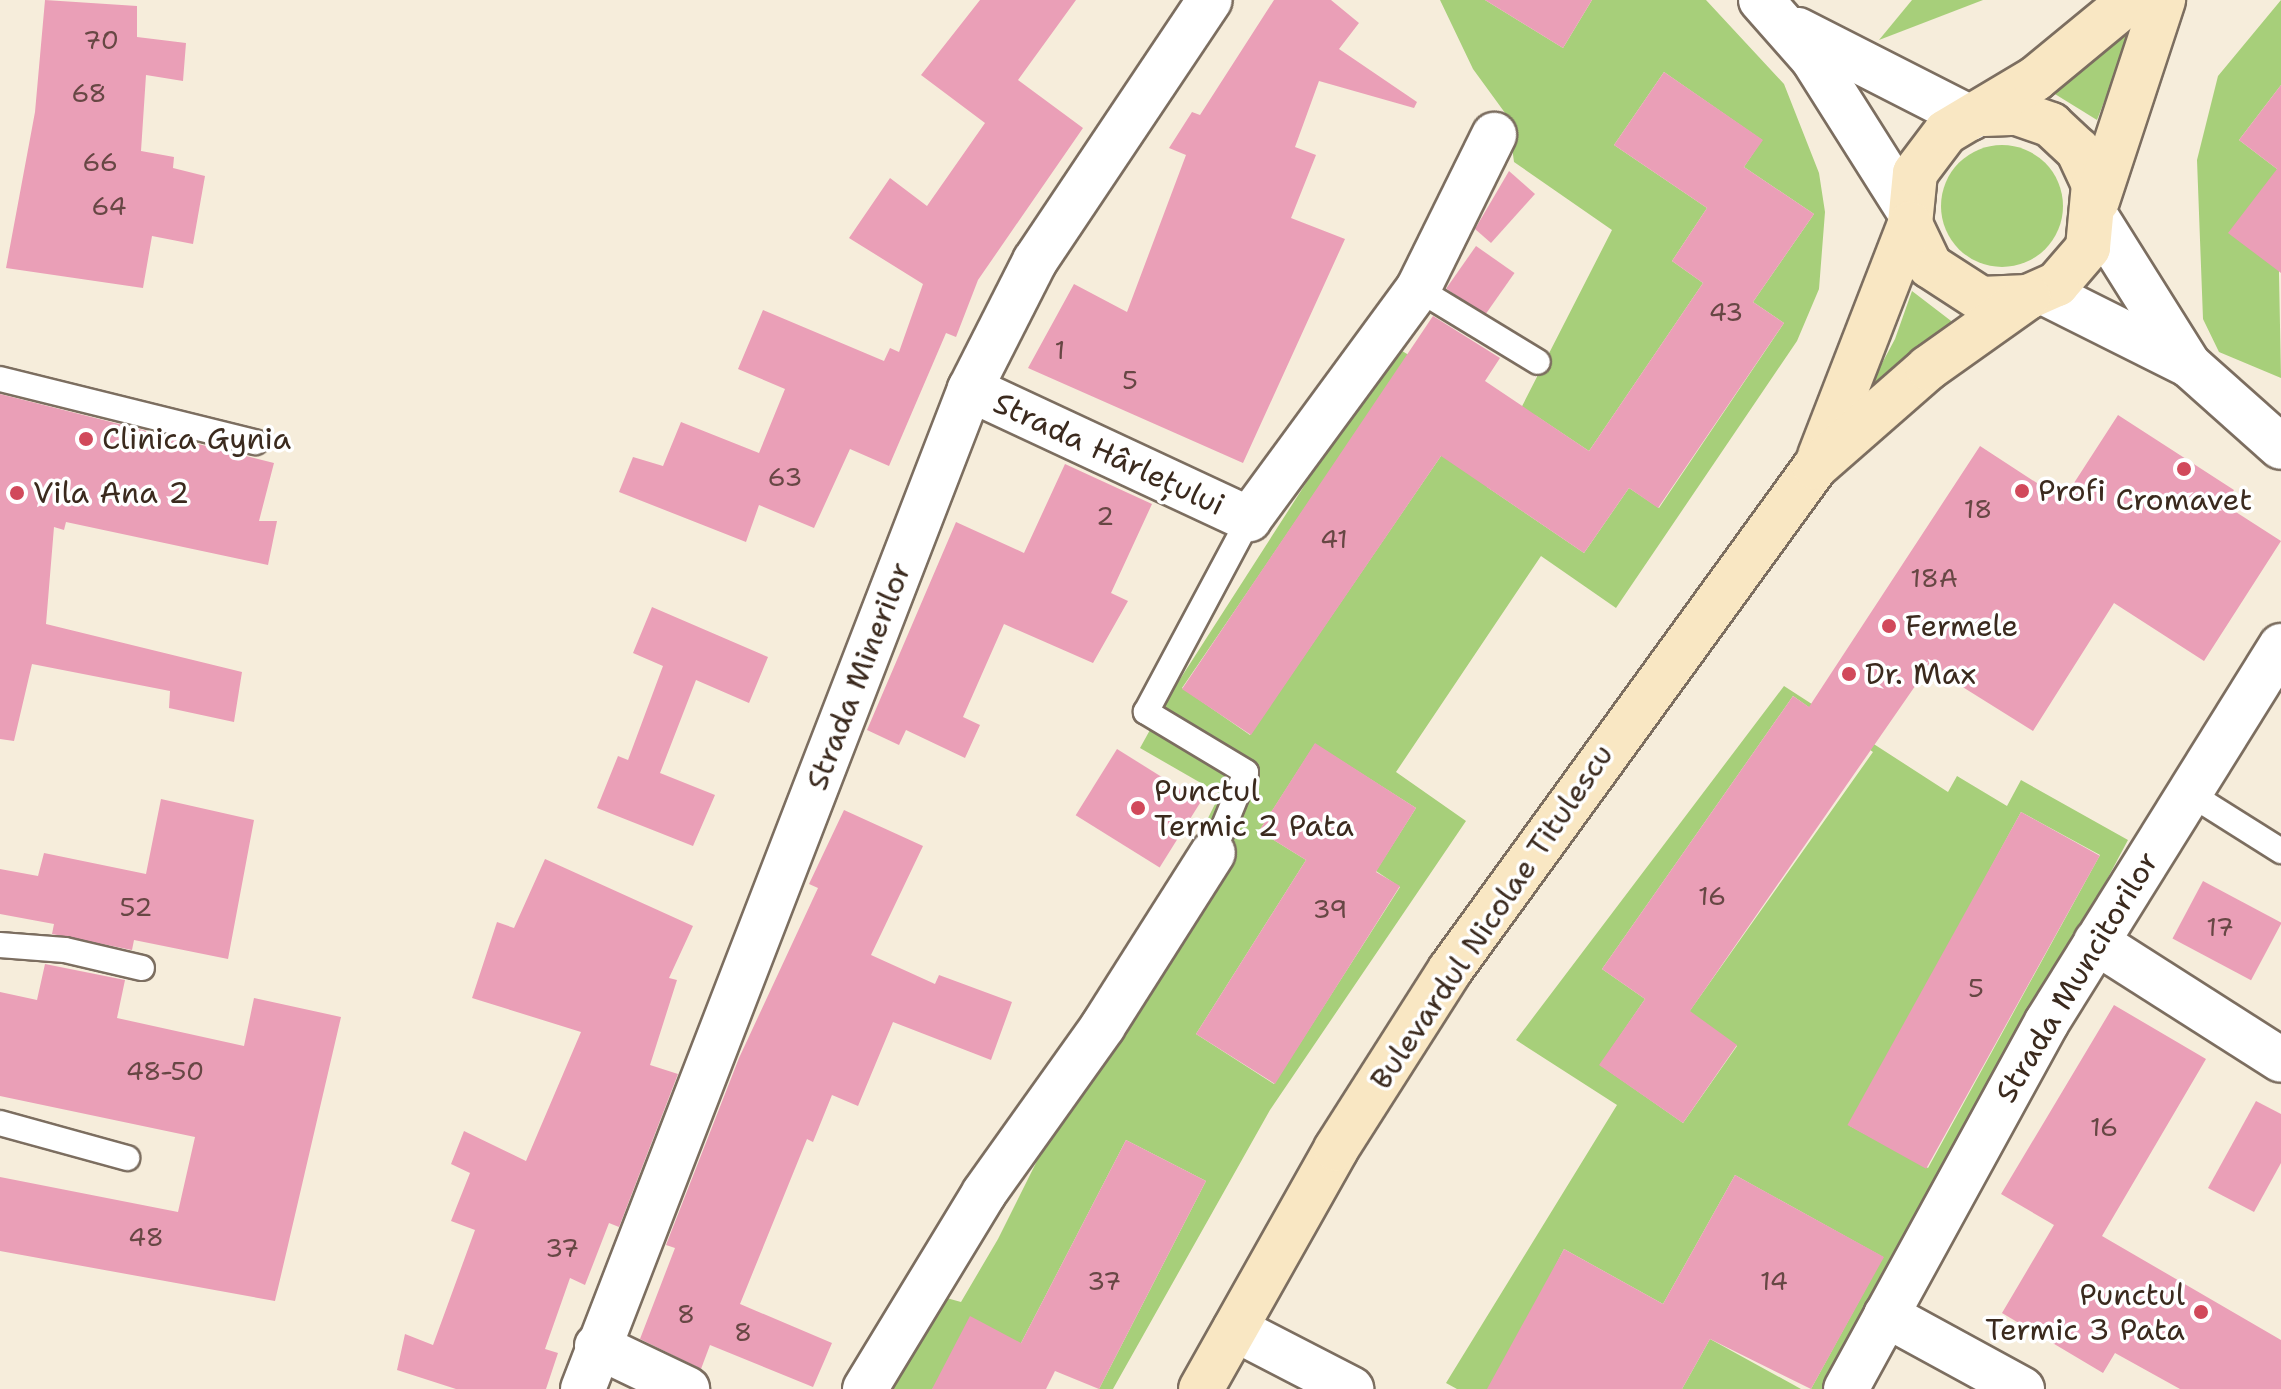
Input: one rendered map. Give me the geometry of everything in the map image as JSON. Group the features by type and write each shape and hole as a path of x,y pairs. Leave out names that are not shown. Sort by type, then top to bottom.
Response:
{"main road":[{"path":"2131,0 1927,150 1910,218 1920,253 1952,286 1981,299 2035,295 2079,261 2163,0"},
{"path":"1977,116 2017,113 2059,131 2088,166 2097,209"},
{"name":"Bulevardul Nicolae Titulescu","path":"1815,467 1910,218"},
{"name":"Bulevardul Nicolae Titulescu","path":"1201,1389 1336,1149 1450,970 1815,467 1928,368 2035,295"}],"street":[{"name":"Strada Minerilor","path":"583,1389 597,1346 970,389 1035,261 1210,0"},
{"path":"1774,11 1977,116"},
{"path":"1774,11 1910,218"},
{"path":"1249,519 1418,289 1494,135"},
{"path":"2097,209 2189,365"},
{"path":"2035,295 2189,365 2279,441"},
{"name":"Strada Hârlețului","path":"970,389 1249,519"},
{"name":"Strada Muncitorilor","path":"1846,1389 2096,942 2281,646"},
{"path":"865,1389 984,1193 1103,1026 1213,853"},
{"path":"2096,942 2281,1060"},
{"path":"1886,1315 2022,1389"},
{"path":"1235,1329 1351,1389"},
{"path":"597,1346 687,1389"}],"lane":[{"path":"1418,289 1538,362"},
{"path":"0,379 255,442"},
{"path":"1213,853 1246,772 1146,712 1249,519"},
{"path":"2189,793 2281,851"},
{"path":"0,945 65,950 142,968"},
{"path":"0,1123 127,1158"}],"green space":[{"path":"1440,0 1485,0 1563,48 1592,0 1706,0 1784,84 1819,173 1825,212 1819,289 1797,341 1616,608 1541,556 1396,772 1466,821 1270,1110 1113,1389 1099,1389 1206,1181 1126,1140 1021,1343 932,1389 882,1389 925,1292 961,1302 998,1239 1220,794 1140,748 1166,701 1394,346 1515,420 1612,230 1514,162 1508,117 1473,69","holes":["1664,72 1762,140 1744,167 1814,214 1753,302 1784,323 1659,508 1629,488 1584,553 1487,487 1535,415 1589,451 1703,283 1672,261 1707,208 1614,145","1385,390 1454,437 1250,735 1182,688","1315,744 1416,808 1376,871 1400,887 1274,1084 1196,1034 1306,860 1259,831"]},
{"path":"1912,0 1983,0 1879,40"},
{"path":"2281,0 2281,85 2239,140 2277,169 2281,378 2219,352 2203,319 2197,160 2218,76"},
{"path":"2139,11 2097,120 2050,91"},
{"path":"2002,145 2025,150 2045,163 2058,183 2063,206 2058,229 2045,249 2025,262 2002,267 1979,262 1959,249 1946,229 1941,206 1946,183 1959,163 1979,150"},
{"path":"1912,291 1959,327 1848,427 1895,339"},
{"path":"1784,686 1948,792 1957,776 2007,806 2021,780 2128,840 1835,1389 1811,1389 1883,1257 1735,1175 1663,1304 1564,1249 1492,1389 1457,1389 1446,1383 1617,1105 1516,1040","holes":["1793,696 1873,752 1689,1012 1737,1046 1683,1123 1600,1065 1645,999 1602,969","2021,812 2100,855 1928,1168 1850,1126"]},
{"path":"1710,1339 1801,1389 1682,1389"}],"building":[{"path":"45,0 137,6 137,37 186,43 183,81 146,75 141,151 174,157 173,168 205,176 193,244 152,236 143,288 6,268 35,112"},
{"path":"980,0 1076,0 1018,80 1083,128 978,280 956,337 946,333 889,466 850,449 814,528 759,505 746,542 619,492 633,457 663,466 681,422 759,453 785,389 738,369 763,310 884,361 890,348 899,352 923,284 849,238 890,178 927,206 985,123 921,75"},
{"path":"1274,0 1331,0 1359,23 1339,49 1417,102 1414,108 1319,81 1295,147 1316,155 1291,218 1345,239 1243,463 1028,368 1074,284 1127,312 1186,155 1169,148 1192,112 1200,115"},
{"path":"1485,0 1592,0 1563,48"},
{"path":"1664,72 1763,140 1744,167 1814,214 1753,302 1784,323 1658,508 1629,488 1584,553 1441,456 1251,735 1182,689 1433,316 1500,358 1485,381 1589,451 1703,283 1672,261 1707,208 1614,145"},
{"path":"2281,85 2281,273 2228,233 2277,169 2239,140"},
{"path":"1509,171 1535,194 1491,243 1475,229"},
{"path":"1476,246 1515,273 1485,316 1446,289"},
{"path":"0,394 274,463 259,521 277,521 268,565 66,522 64,530 54,527 46,624 242,672 234,722 169,708 170,691 32,664 14,741 0,739"},
{"path":"2118,415 2234,490 2225,505 2281,541 2204,661 2114,603 2033,731 1929,666 1690,1011 1737,1045 1683,1123 1599,1065 1645,999 1602,969 1793,696 1809,707 1980,446 2063,500"},
{"path":"1065,464 1152,504 1111,593 1128,601 1093,663 1004,624 963,717 980,725 965,758 906,730 899,745 867,730 956,522 1024,553"},
{"path":"652,607 768,657 749,703 696,680 660,773 715,795 693,846 597,808 618,756 628,760 663,666 633,653"},
{"path":"1315,743 1416,808 1376,872 1400,886 1275,1084 1196,1034 1306,860 1259,831"},
{"name":"Punctul Termic 2 Pata","path":"1117,749 1201,801 1160,868 1076,815"},
{"path":"161,799 254,820 228,959 134,940 132,950 52,934 54,924 0,914 0,869 38,876 44,853 146,874"},
{"path":"844,810 923,846 871,955 935,984 939,975 1012,1002 991,1060 893,1022 858,1106 832,1095 813,1142 807,1139 740,1304 832,1343 813,1387 710,1345 701,1369 640,1339 675,1248 666,1245 739,1058 818,888 809,884"},
{"path":"2021,812 2100,856 1926,1169 1847,1125"},
{"path":"545,859 693,926 669,978 677,980 650,1065 678,1074 619,1227 609,1223 585,1285 570,1278 545,1349 558,1353 546,1389 456,1389 397,1370 405,1334 433,1345 475,1230 451,1221 470,1173 451,1164 464,1131 526,1161 581,1032 472,998 497,922 514,928"},
{"path":"2203,881 2281,922 2251,980 2172,938"},
{"path":"45,964 125,980 117,1018 244,1046 254,998 341,1017 275,1301 0,1251 0,1177 178,1212 195,1137 0,1096 0,992 37,1000"},
{"path":"2114,1005 2206,1059 2102,1236 2281,1340 2281,1389 2180,1389 2115,1353 2103,1373 2002,1313 2054,1225 2001,1194"},
{"path":"2256,1101 2281,1114 2281,1163 2254,1212 2208,1188"},
{"path":"1126,1140 1206,1181 1099,1389 1055,1371 1046,1389 932,1389 970,1316 1021,1343"},
{"path":"1735,1175 1884,1257 1811,1389 1710,1339 1682,1389 1487,1389 1564,1249 1663,1304"}],"place":[{"name":"Clinica Gynia","path":"86,439"},
{"name":"Cromavet","path":"2184,469"},
{"name":"Profi","path":"2022,491"},
{"name":"Vila Ana 2","path":"17,493"},
{"name":"Fermele","path":"1889,626"},
{"name":"Dr. Max","path":"1849,674"},
{"name":"Punctul Termic 2 Pata","path":"1138,808"},
{"name":"Punctul Termic 3 Pata","path":"2201,1312"}]}
